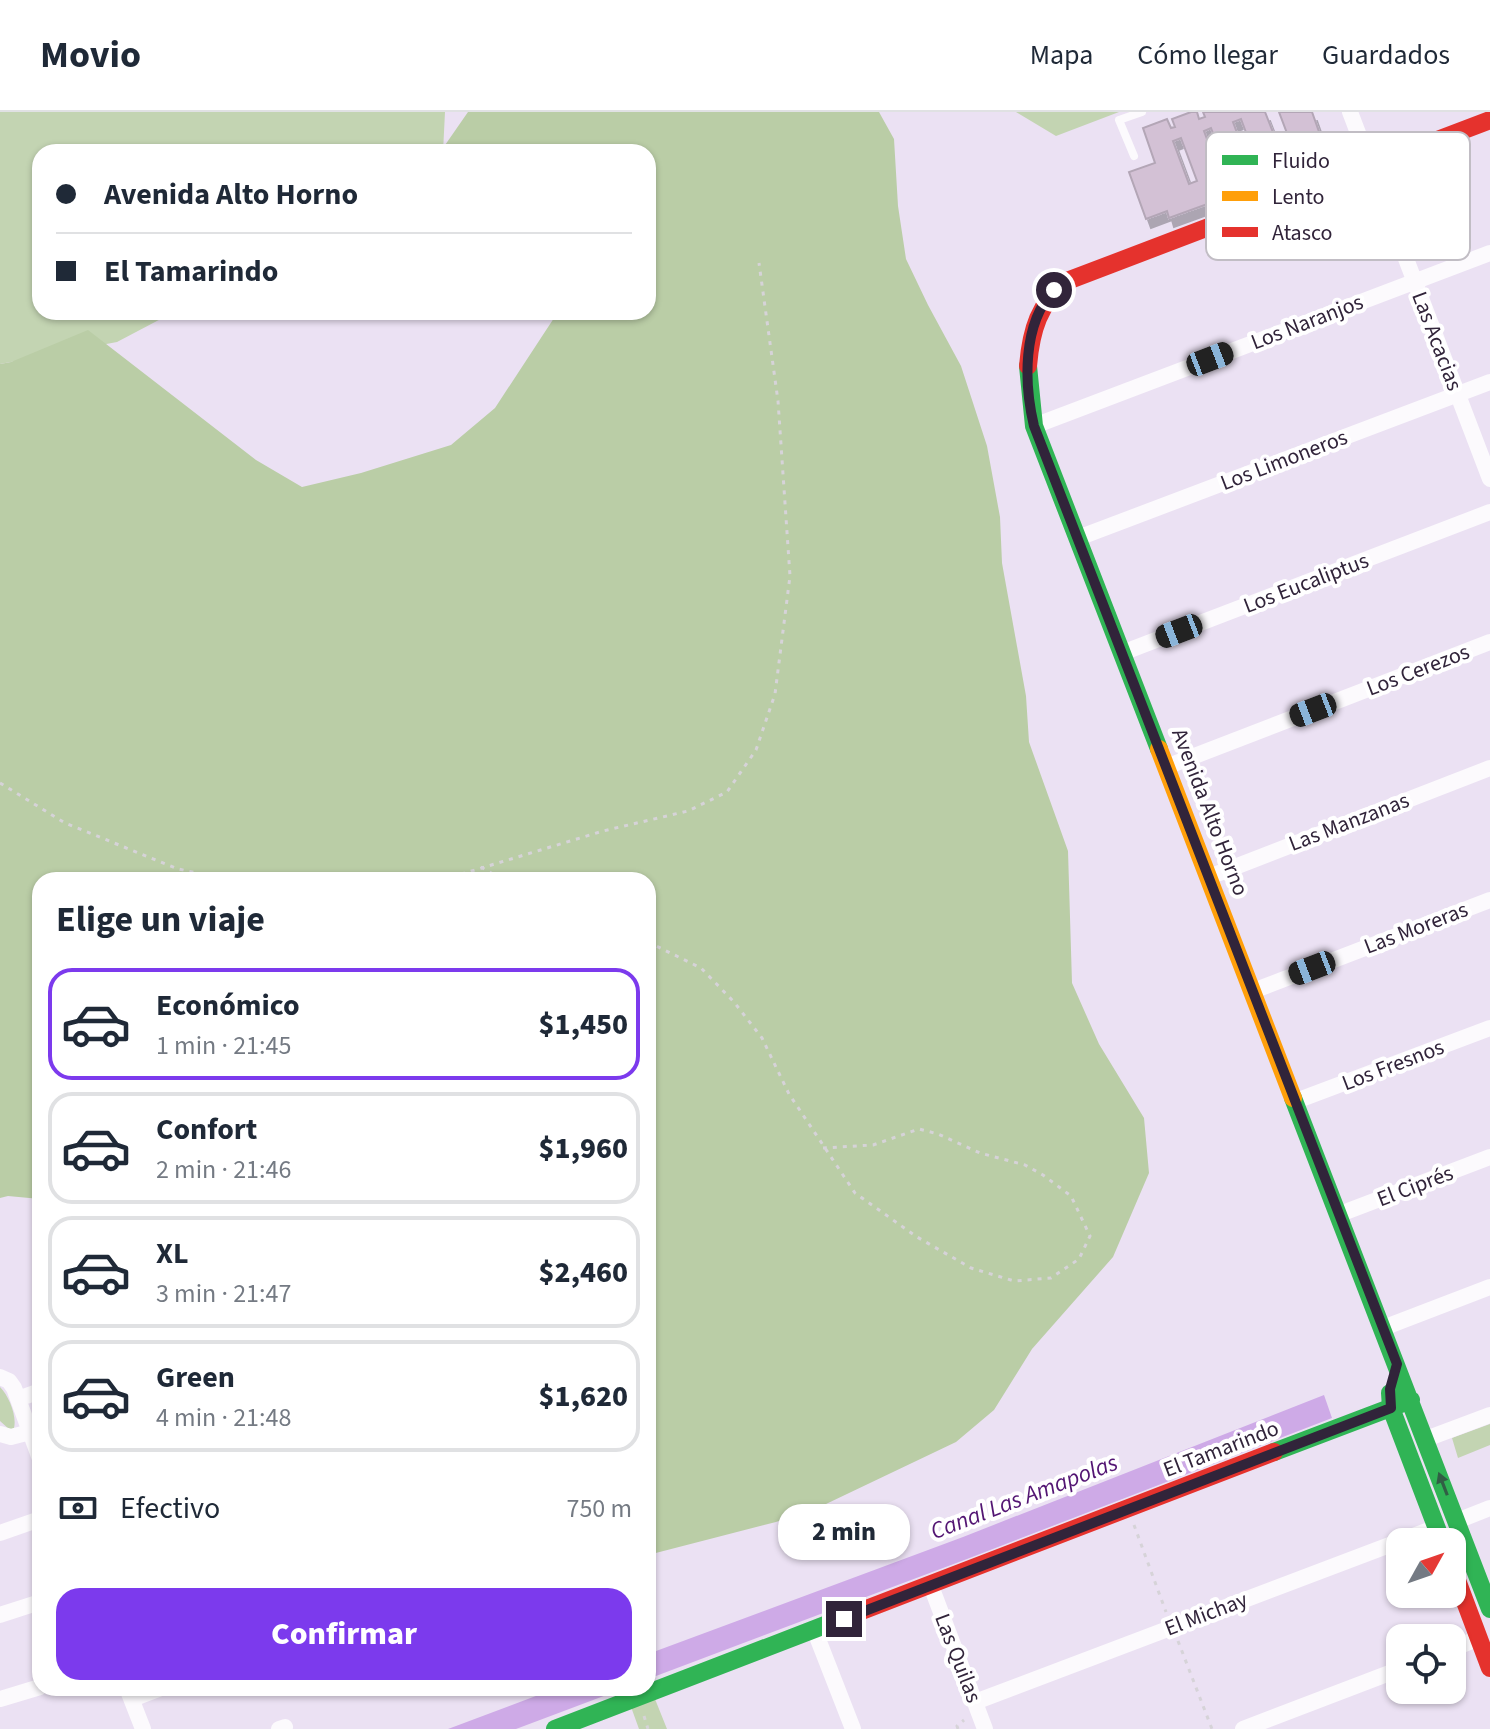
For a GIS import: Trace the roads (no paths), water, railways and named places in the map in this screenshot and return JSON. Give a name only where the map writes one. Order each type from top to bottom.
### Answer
[{"type":"street","name":"Las Acacias","points":[[1350,112],[1358,132]]},
{"type":"street","points":[[1458,132],[1490,120]]},
{"type":"street","name":"Avenida Alto Horno","points":[[1206,228],[1067,281],[1054,290],[1045,301],[1032,338],[1027,374],[1034,426],[1490,1609]]},
{"type":"street","name":"Los Naranjos","points":[[1034,426],[1490,253]]},
{"type":"street","name":"Las Acacias","points":[[1407,260],[1490,479]]},
{"type":"street","name":"Los Limoneros","points":[[1078,538],[1490,382]]},
{"type":"street","name":"Los Eucaliptus","points":[[1122,653],[1490,512]]},
{"type":"street","name":"Los Cerezos","points":[[1166,767],[1490,642]]},
{"type":"street","name":"Las Manzanas","points":[[1209,877],[1490,768]]},
{"type":"street","name":"Las Moreras","points":[[1253,991],[1490,900]]},
{"type":"street","name":"Los Fresnos","points":[[1296,1101],[1490,1028]]},
{"type":"street","name":"El Ciprés","points":[[1340,1214],[1490,1157]]},
{"type":"street","points":[[1383,1328],[1490,1287]]},
{"type":"street","points":[[1397,1364],[1390,1389],[1391,1408],[1438,1528]]},
{"type":"street","points":[[0,1377],[12,1384],[32,1437]]},
{"type":"street","points":[[18,1399],[32,1394]]},
{"type":"street","name":"El Tamarindo","points":[[656,1690],[1411,1400]]},
{"type":"street","points":[[1426,1439],[1490,1415]]},
{"type":"street","points":[[2,1438],[30,1432]]},
{"type":"street","points":[[1457,1521],[1490,1508]]},
{"type":"street","points":[[0,1533],[32,1522]]},
{"type":"street","name":"El Michay","points":[[975,1702],[1386,1554]]},
{"type":"street","name":"Las Quilas","points":[[931,1586],[985,1729]]},
{"type":"street","points":[[1466,1604],[1490,1668]]},
{"type":"street","points":[[0,1615],[32,1605]]},
{"type":"street","points":[[814,1629],[853,1729]]},
{"type":"street","points":[[1466,1643],[1479,1638]]},
{"type":"street","points":[[1243,1729],[1386,1674]]},
{"type":"street","points":[[0,1699],[32,1689]]},
{"type":"street","points":[[131,1696],[143,1729]]},
{"type":"street","name":"El Tamarindo","points":[[555,1729],[640,1696]]},
{"type":"lane","points":[[1134,156],[1119,120],[1142,112]]},
{"type":"water label","name":"Canal Las Amapolas","points":[[1024,1497]]}]
